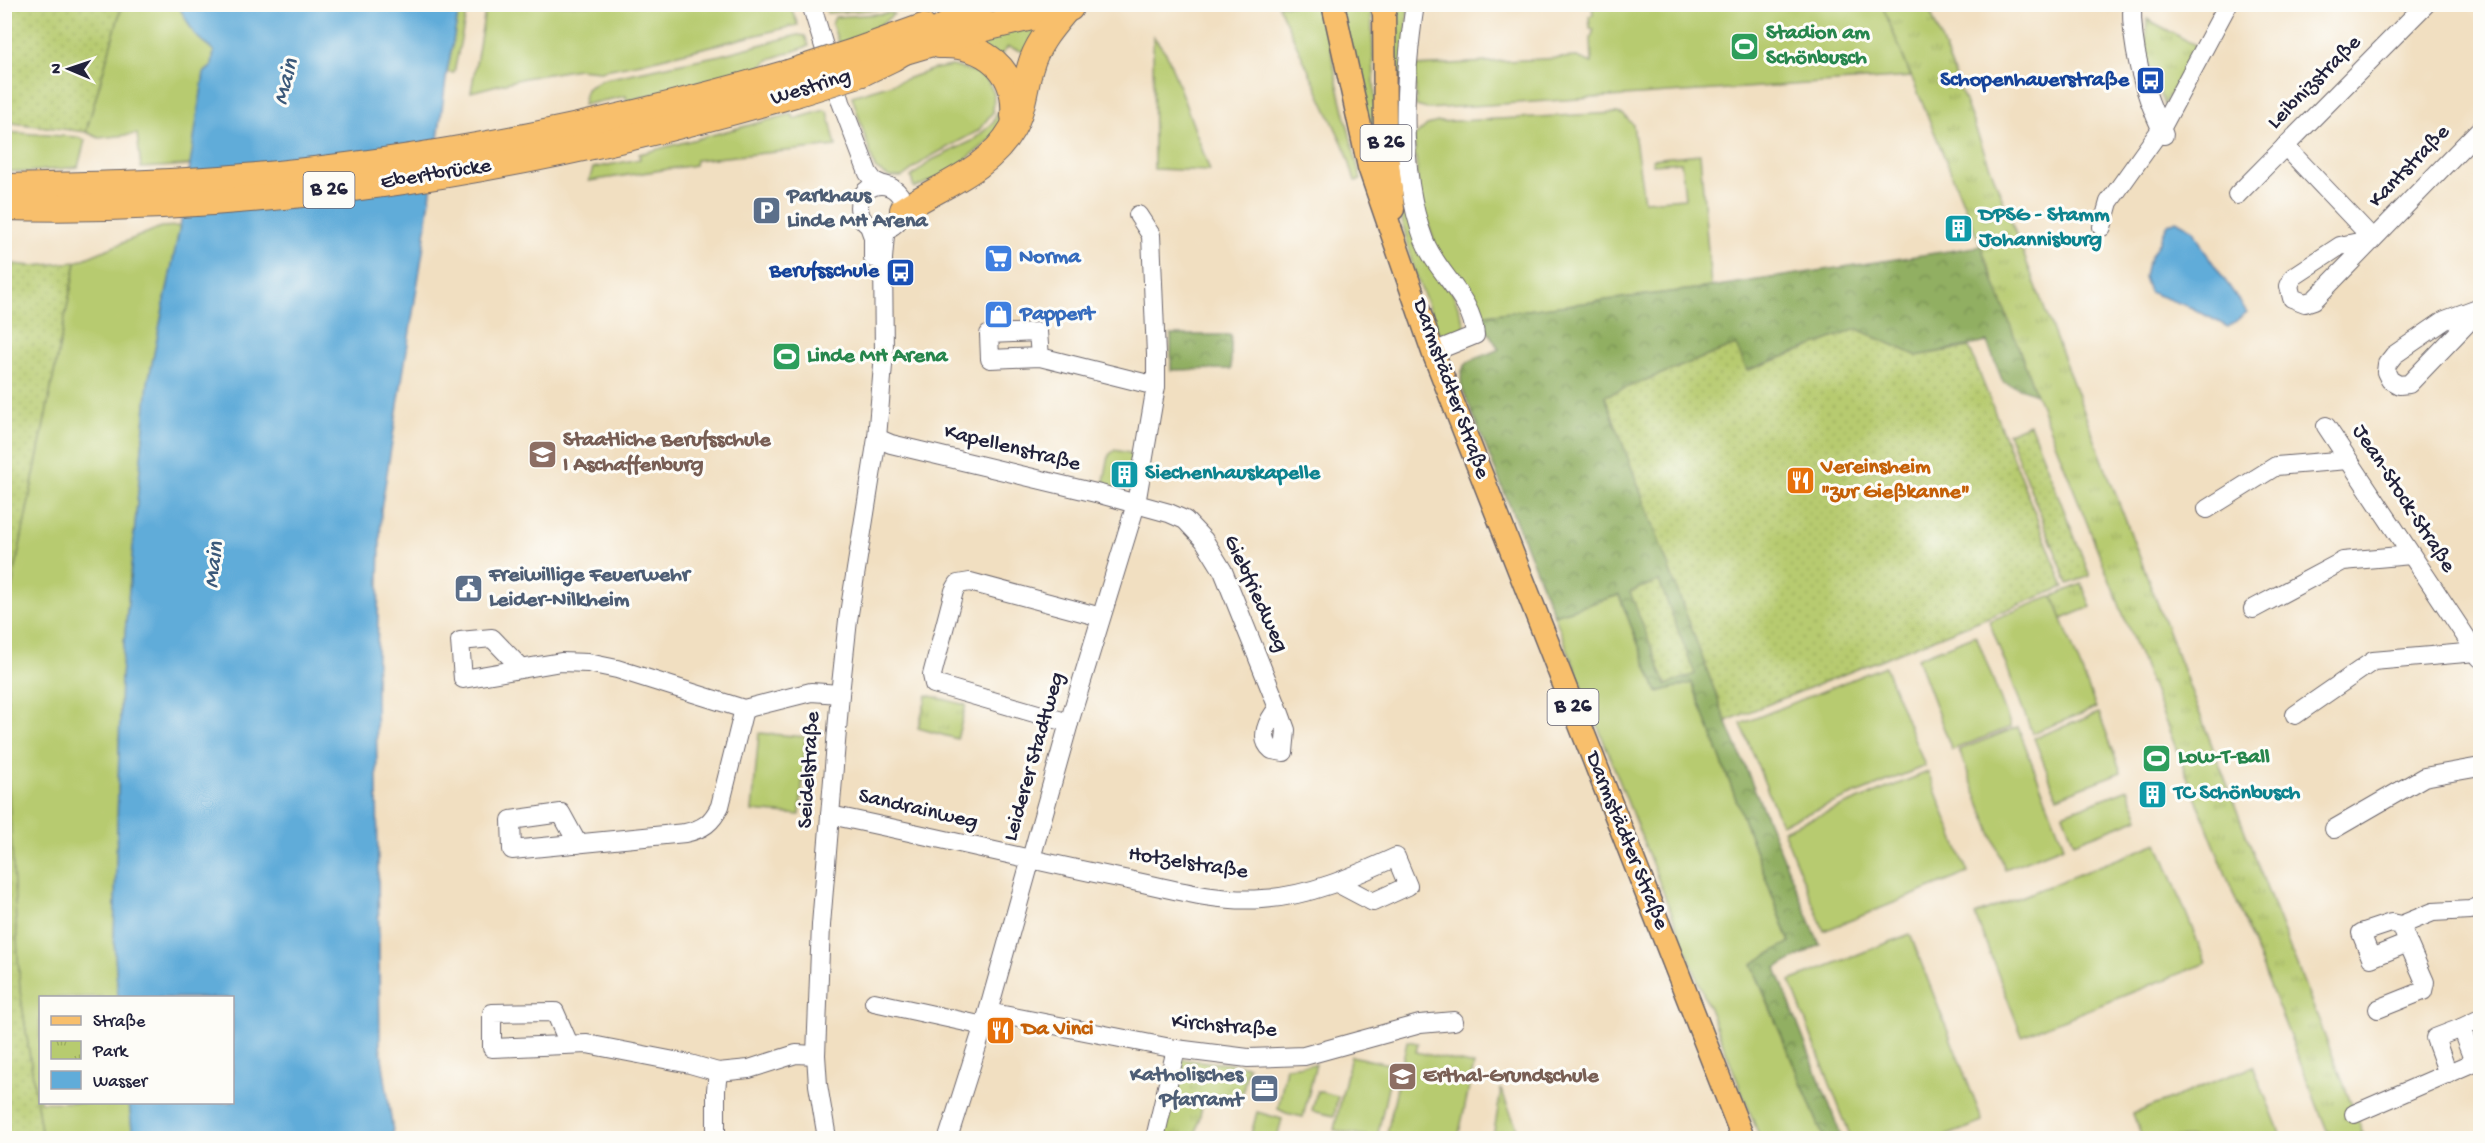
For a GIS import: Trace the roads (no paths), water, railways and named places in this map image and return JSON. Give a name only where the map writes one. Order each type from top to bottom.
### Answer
[{"type":"highway","points":[[938,22],[956,4]]},
{"type":"highway","name":"Westring","points":[[859,62],[938,22],[982,4]]},
{"type":"highway","name":"Westring","points":[[624,128],[916,48],[982,4]]},
{"type":"highway","points":[[916,48],[976,30],[1072,7]]},
{"type":"highway","points":[[893,204],[913,191],[958,178],[993,153],[1011,130],[1024,97],[1033,59],[1042,41],[1072,7]]},
{"type":"highway","points":[[916,48],[965,46],[977,50],[997,64],[1013,96],[1014,113],[1011,130]]},
{"type":"highway","name":"Ebertbrücke","points":[[16,197],[354,165],[504,142],[624,128]]},
{"type":"main road","name":"Darmstädter Straße","points":[[1333,4],[1369,167],[1433,352],[1743,1138]]},
{"type":"main road","name":"Darmstädter Straße","points":[[1384,6],[1385,137],[1395,219],[1408,275]]},
{"type":"street","points":[[811,4],[868,173],[893,204]]},
{"type":"street","points":[[1415,4],[1406,116],[1410,180],[1424,240],[1439,267],[1467,306],[1474,321],[1475,335],[1433,352]]},
{"type":"street","points":[[2132,4],[2132,35],[2136,60],[2163,134]]},
{"type":"street","points":[[2102,227],[2109,202],[2163,134],[2228,4]]},
{"type":"street","name":"Leibnizstraße","points":[[2237,195],[2426,4]]},
{"type":"street","name":"Kantstraße","points":[[2285,146],[2373,239],[2481,129]]},
{"type":"street","name":"Seidelstraße","points":[[855,140],[854,158],[862,195],[859,210],[873,237],[874,353],[879,407]]},
{"type":"street","points":[[862,195],[869,188],[893,204]]},
{"type":"street","points":[[868,226],[880,230],[893,204]]},
{"type":"street","name":"Seidelstraße","points":[[827,1138],[818,1085],[816,1055],[820,925],[848,620],[877,438],[884,353],[883,259],[885,236],[893,204]]},
{"type":"street","name":"Leiderer Stadtweg","points":[[948,1138],[986,1019],[1069,723],[1136,504],[1156,386],[1151,235],[1138,215]]},
{"type":"street","points":[[2481,308],[2409,384],[2399,385],[2390,380],[2386,372],[2386,364],[2394,356],[2445,320],[2481,308]]},
{"type":"street","points":[[1040,357],[1156,386]]},
{"type":"street","name":"Jean-Stock-Straße","points":[[2326,426],[2479,655]]},
{"type":"street","name":"Kapellenstraße","points":[[877,438],[891,444],[1136,504]]},
{"type":"street","points":[[2207,509],[2276,466],[2348,460]]},
{"type":"street","name":"Giebfriedweg","points":[[1136,504],[1185,520],[1204,540],[1223,571],[1278,708]]},
{"type":"street","points":[[2253,609],[2343,561],[2411,555]]},
{"type":"street","points":[[1069,723],[934,684],[932,675],[954,591],[964,581],[970,582],[1101,617]]},
{"type":"street","points":[[2295,715],[2373,661],[2479,655]]},
{"type":"street","points":[[521,668],[561,662],[588,663],[616,669],[744,709],[811,692],[840,694]]},
{"type":"street","points":[[578,844],[685,833],[700,830],[708,825],[720,806],[744,709]]},
{"type":"street","points":[[2334,829],[2424,777],[2481,767]]},
{"type":"street","name":"Sandrainweg","points":[[830,815],[1030,860]]},
{"type":"street","name":"Hotzelstraße","points":[[1030,860],[1224,898],[1260,900],[1294,896],[1337,883]]},
{"type":"street","points":[[2408,943],[2371,958],[2361,933],[2391,923],[2401,925],[2433,912],[2470,910],[2481,906]]},
{"type":"street","points":[[2379,1008],[2423,991],[2425,982],[2401,925]]},
{"type":"street","name":"Kirchstraße","points":[[874,1002],[1248,1058],[1304,1056],[1420,1024],[1454,1022]]},
{"type":"street","points":[[2448,1074],[2435,1038],[2481,1019]]},
{"type":"street","points":[[2354,1114],[2474,1062],[2461,1028]]},
{"type":"street","points":[[569,1044],[587,1044],[690,1064],[718,1072],[749,1069],[796,1054],[816,1055]]},
{"type":"street","points":[[1155,1138],[1176,1049]]},
{"type":"street","points":[[716,1138],[718,1072]]},
{"type":"water","name":"Main","points":[[178,5],[460,5],[447,72],[423,251],[381,510],[376,690],[380,1044],[394,1138],[133,1138],[129,1104],[234,1104],[234,996],[118,996],[114,940],[121,677],[148,383],[183,211],[204,73],[212,66],[214,51],[195,35]]},
{"type":"water","points":[[2176,220],[2194,230],[2204,250],[2247,312],[2228,327],[2192,308],[2149,292],[2144,277],[2146,266],[2168,224]]},
{"type":"place","name":"Stadion am Schönbusch","points":[[1745,47]]},
{"type":"place","name":"Schopenhauerstraße","points":[[2150,81]]},
{"type":"place","name":"Parkhaus Linde MH Arena","points":[[766,210]]},
{"type":"place","name":"DPSG - Stamm Johannisburg","points":[[1958,229]]},
{"type":"place","name":"Norma","points":[[998,258]]},
{"type":"place","name":"Berufsschule","points":[[900,272]]},
{"type":"place","name":"Pappert","points":[[999,315]]},
{"type":"place","name":"Linde MH Arena","points":[[786,357]]},
{"type":"place","name":"Staatliche Berufsschule I Aschaffenburg","points":[[542,454]]},
{"type":"place","name":"Siechenhauskapelle","points":[[1124,474]]},
{"type":"place","name":"Vereinsheim \"zur Gießkanne\"","points":[[1800,481]]},
{"type":"place","name":"Freiwillige Feuerwehr Leider-Nilkheim","points":[[468,589]]},
{"type":"place","name":"Low-T-Ball","points":[[2157,758]]},
{"type":"place","name":"TC Schönbusch","points":[[2153,794]]},
{"type":"place","name":"Da Vinci","points":[[1001,1030]]},
{"type":"place","name":"Erthal-Grundschule","points":[[1402,1077]]},
{"type":"place","name":"Katholisches Pfarramt","points":[[1264,1089]]}]
